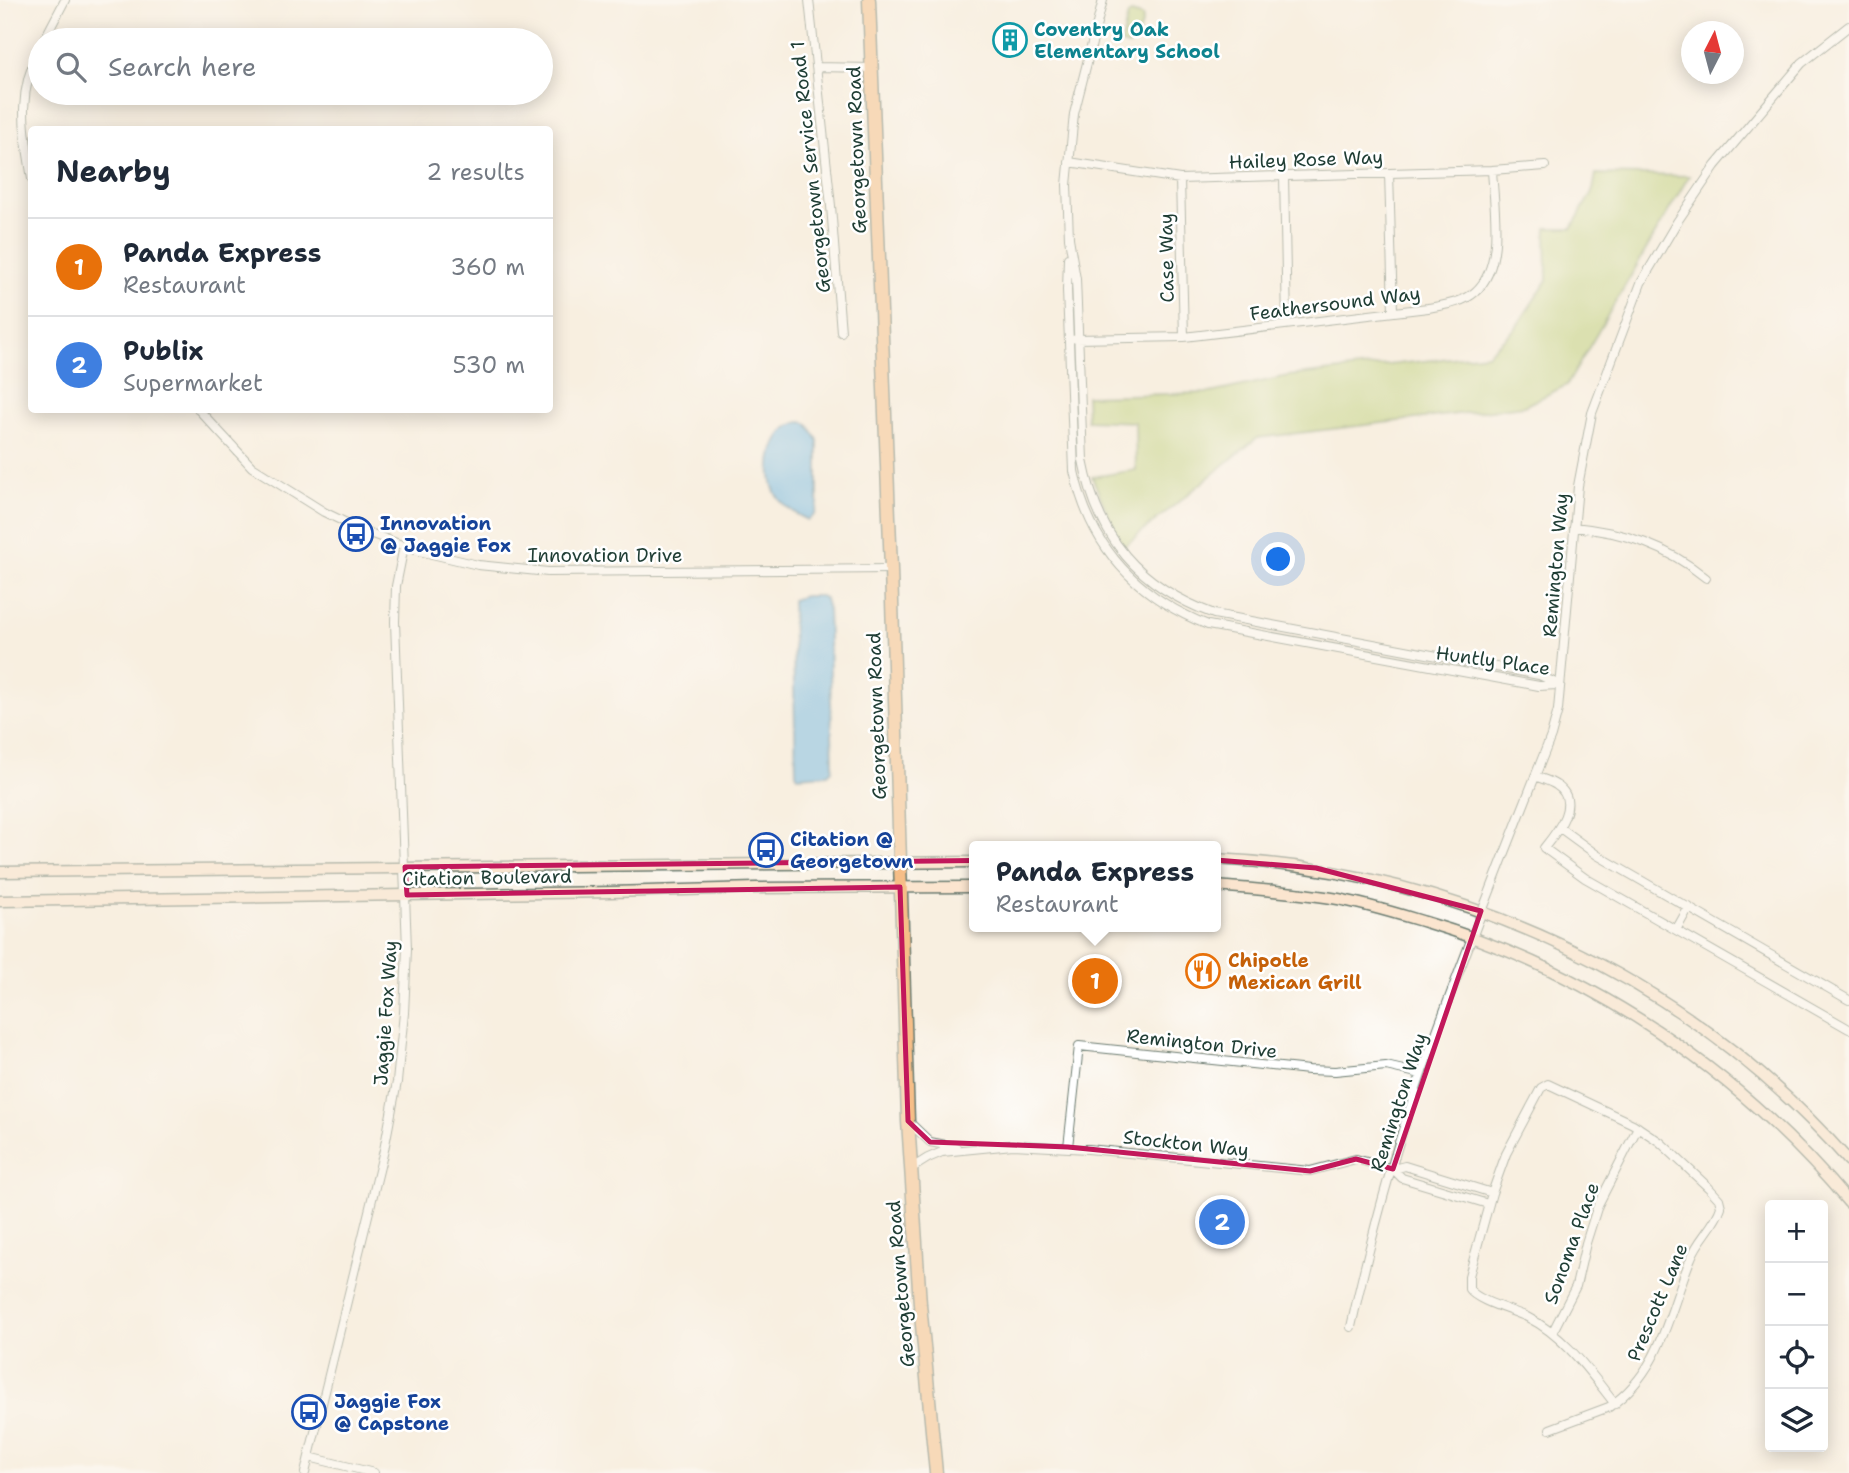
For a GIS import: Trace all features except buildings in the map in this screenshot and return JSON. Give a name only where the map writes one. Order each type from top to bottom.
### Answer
[{"type":"main road","name":"Georgetown Road","points":[[869,0],[891,569],[908,1121],[920,1304],[936,1473]]},
{"type":"main road","points":[[1221,859],[1316,868],[1415,889],[1481,911],[1582,955],[1629,980],[1691,1019],[1745,1058],[1786,1094],[1849,1161]]},
{"type":"main road","name":"Citation Boulevard","points":[[0,872],[969,862]]},
{"type":"main road","name":"Citation Boulevard","points":[[0,901],[969,887]]},
{"type":"main road","points":[[1221,887],[1334,898],[1473,936],[1583,986],[1689,1052],[1771,1119],[1849,1203]]},
{"type":"street","points":[[50,28],[65,0]]},
{"type":"street","name":"Georgetown Service Road 1","points":[[809,0],[841,332]]},
{"type":"street","name":"Huntly Place","points":[[1103,0],[1074,114],[1067,207],[1067,290],[1073,339],[1072,448],[1078,490],[1090,520],[1116,562],[1154,598],[1178,613],[1208,625],[1539,686],[1560,685]]},
{"type":"street","name":"Remington Way","points":[[1351,1327],[1366,1263],[1422,1074],[1481,911],[1551,736],[1558,710],[1578,486],[1592,413],[1641,283],[1677,222],[1720,161],[1802,63],[1849,26]]},
{"type":"street","points":[[816,68],[872,68]]},
{"type":"street","points":[[28,84],[24,96],[23,123],[28,154]]},
{"type":"street","name":"Hailey Rose Way","points":[[1069,162],[1180,178],[1492,170],[1545,166]]},
{"type":"street","name":"Feathersound Way","points":[[1073,339],[1184,337],[1429,308],[1457,302],[1474,293],[1489,277],[1495,257],[1492,170]]},
{"type":"street","points":[[1389,173],[1393,312]]},
{"type":"street","points":[[1284,176],[1287,324]]},
{"type":"street","name":"Case Way","points":[[1180,178],[1184,337]]},
{"type":"street","name":"Innovation Drive","points":[[202,413],[252,467],[324,512],[404,546],[478,565],[548,572],[891,569]]},
{"type":"street","points":[[1574,527],[1606,530],[1636,538],[1663,549],[1706,578]]},
{"type":"street","name":"Jaggie Fox Way","points":[[305,1473],[391,1118],[404,1013],[407,895],[395,622],[396,586],[404,546]]},
{"type":"street","points":[[1535,776],[1558,785],[1566,796],[1567,808],[1560,828],[1544,848],[1586,878],[1849,1028]]},
{"type":"street","points":[[1560,828],[1597,855],[1849,1000]]},
{"type":"street","points":[[1676,930],[1689,906]]},
{"type":"street","name":"Remington Drive","points":[[1068,1147],[1079,1046],[1309,1070],[1335,1071],[1386,1066],[1422,1074]]},
{"type":"street","name":"Prescott Lane","points":[[1550,1429],[1595,1414],[1615,1404],[1629,1392],[1650,1365],[1664,1337],[1691,1257],[1721,1207],[1719,1199],[1685,1165],[1639,1127],[1551,1084],[1545,1085],[1506,1154],[1488,1204],[1469,1276],[1469,1289],[1477,1297],[1529,1318],[1552,1333],[1576,1354],[1615,1404]]},
{"type":"street","name":"Stockton Way","points":[[908,1121],[930,1142],[942,1146],[973,1148]]},
{"type":"street","name":"Sonoma Place","points":[[1552,1333],[1576,1286],[1598,1205],[1639,1127]]},
{"type":"street","name":"Stockton Way","points":[[912,1168],[942,1152],[1013,1145],[1068,1147],[1310,1171],[1356,1160],[1393,1169],[1405,1166],[1492,1193]]},
{"type":"street","name":"Stockton Way","points":[[1393,1169],[1402,1178],[1488,1204]]},
{"type":"street","points":[[309,1457],[374,1473]]},
{"type":"highlighted area","points":[[1191,858],[1316,868],[1481,911],[1393,1169],[1356,1159],[1310,1171],[1068,1147],[930,1142],[908,1121],[900,887],[407,895],[405,867]]},
{"type":"green space","points":[[1131,13],[1142,16],[1143,19],[1138,39],[1132,40],[1129,46],[1121,44],[1128,15]]},
{"type":"green space","points":[[1596,174],[1689,176],[1567,385],[1524,406],[1257,438],[1122,548],[1092,477],[1136,470],[1135,422],[1087,420],[1086,396],[1210,393],[1288,376],[1487,354],[1515,329],[1547,280],[1546,228],[1572,228],[1593,190]]},
{"type":"water","points":[[800,422],[807,423],[818,440],[818,504],[815,514],[808,520],[781,501],[775,492],[771,473],[777,441],[790,426]]},
{"type":"water","points":[[804,596],[821,596],[825,599],[828,610],[833,763],[828,774],[798,776],[792,600]]},
{"type":"place","name":"Coventry Oak Elementary School","points":[[1010,40]]},
{"type":"place","name":"Innovation @ Jaggie Fox","points":[[356,534]]},
{"type":"place","name":"Citation @ Georgetown","points":[[766,850]]},
{"type":"place","name":"Chipotle Mexican Grill","points":[[1203,971]]},
{"type":"place","name":"Panda Express","points":[[1095,981]]},
{"type":"place","name":"Publix","points":[[1222,1222]]},
{"type":"place","name":"Jaggie Fox @ Capstone","points":[[309,1412]]}]
